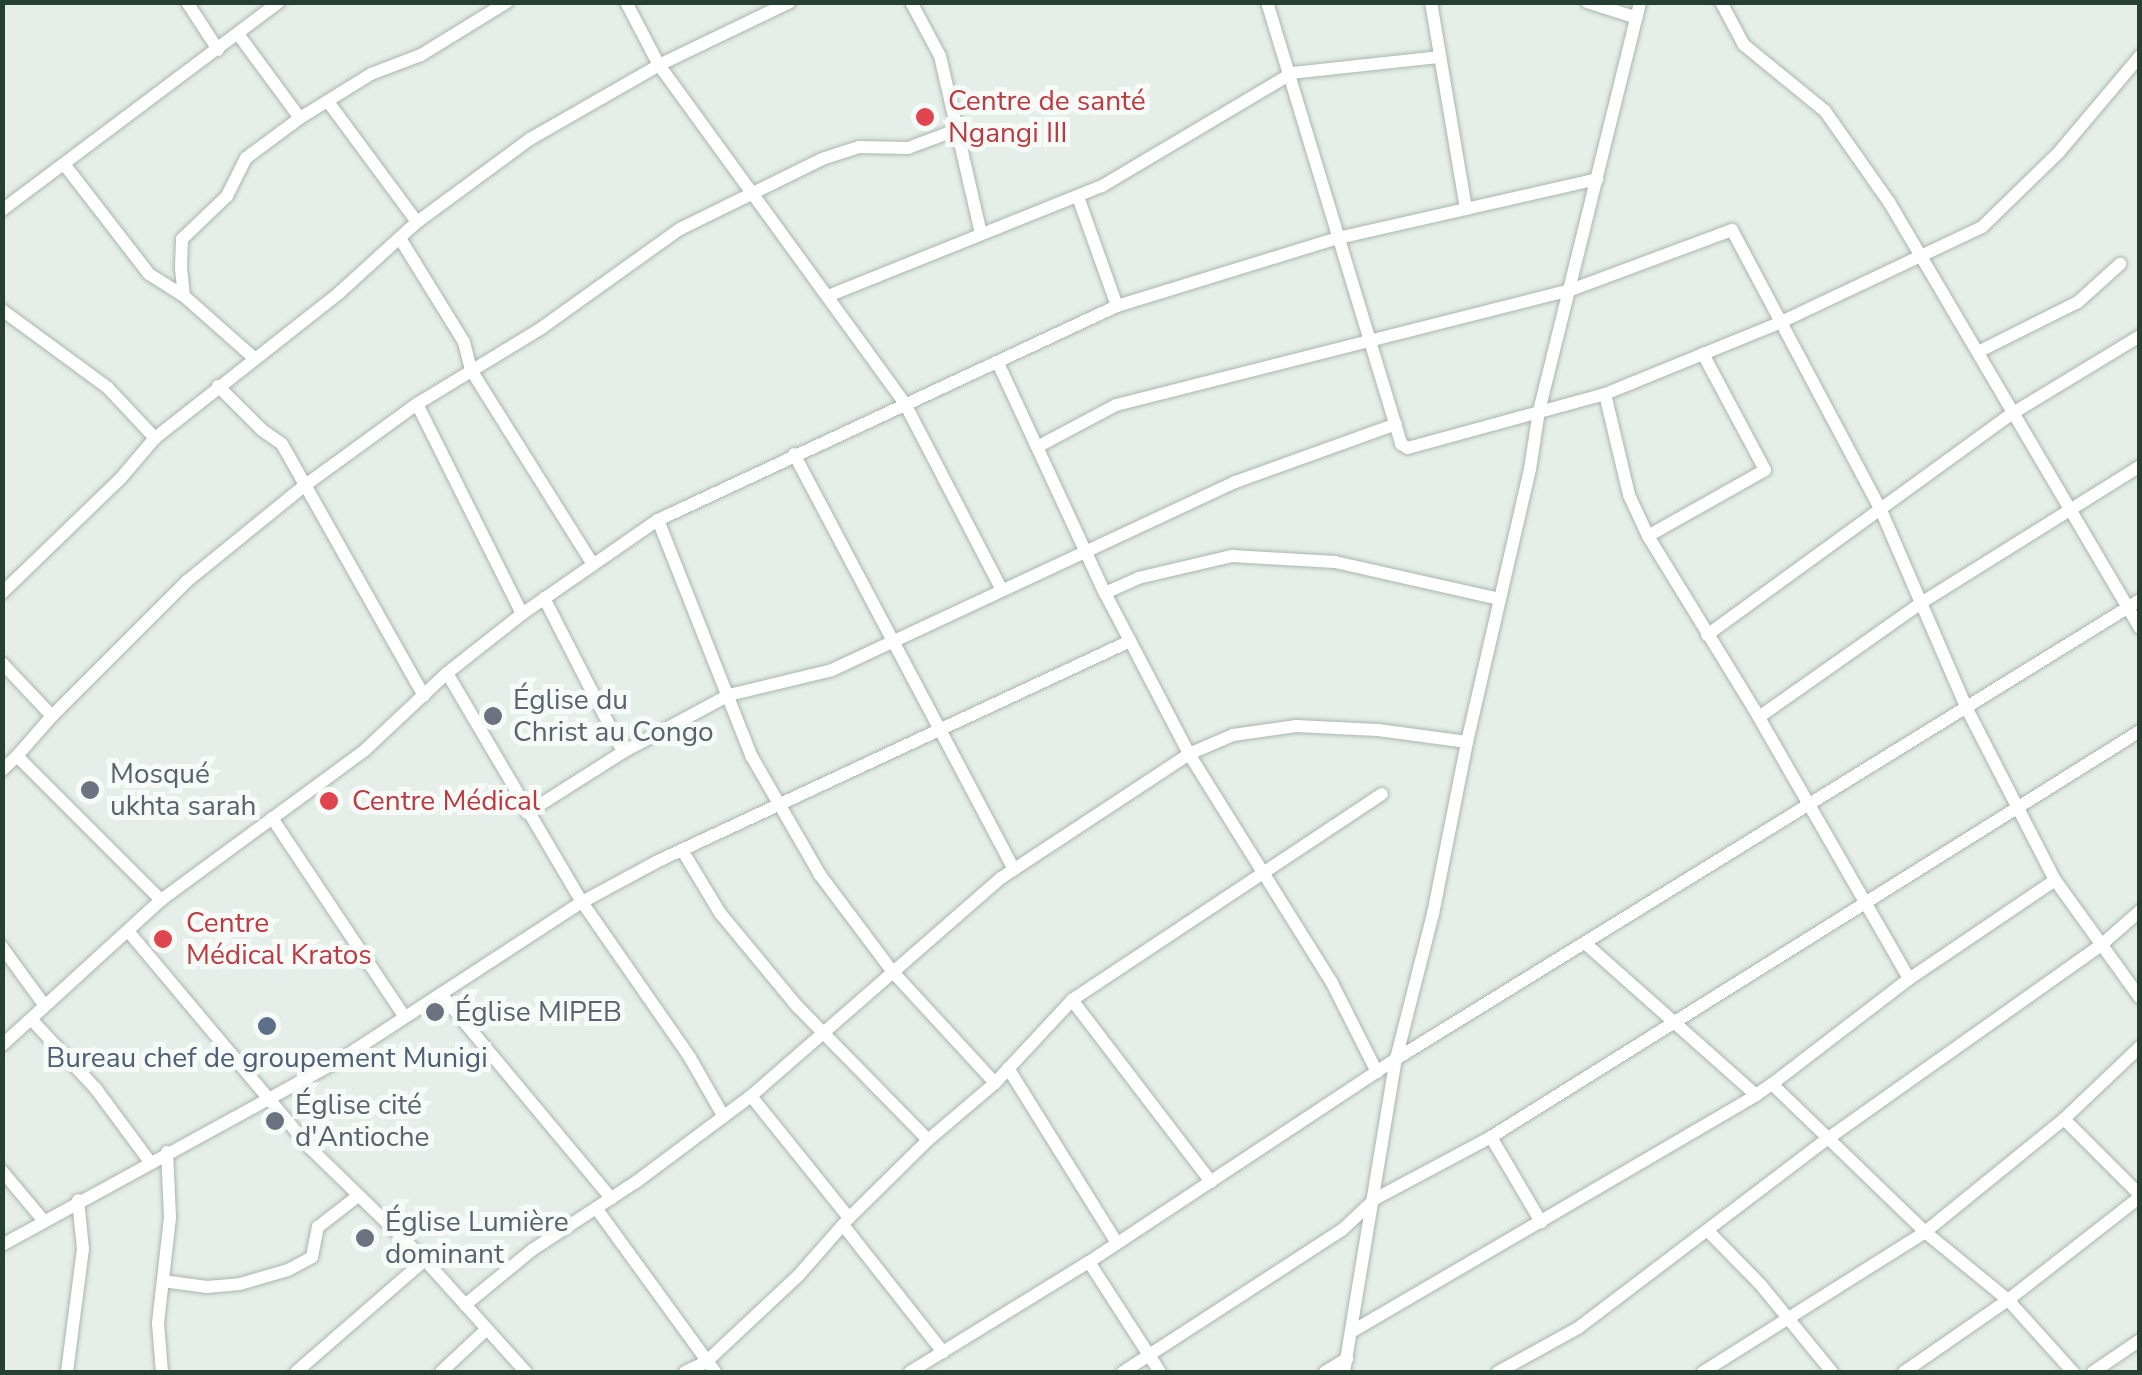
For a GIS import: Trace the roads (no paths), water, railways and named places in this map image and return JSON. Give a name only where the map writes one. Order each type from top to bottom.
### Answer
[{"type":"street","points":[[187,2],[218,50]]},
{"type":"street","points":[[2,210],[279,2]]},
{"type":"street","points":[[184,296],[182,239],[227,196],[246,158],[300,118],[371,74],[421,54],[507,2]]},
{"type":"street","points":[[626,2],[659,65],[904,402],[1001,588]]},
{"type":"street","points":[[2,594],[121,478],[155,438],[253,357],[339,294],[417,222],[530,139],[659,65],[772,6],[790,2]]},
{"type":"street","points":[[911,2],[940,56],[981,233]]},
{"type":"street","points":[[1267,2],[1292,73],[1401,444],[1408,448],[1605,394],[1781,322],[1982,227],[2003,211],[2140,56]]},
{"type":"street","points":[[1431,2],[1466,209]]},
{"type":"street","points":[[1587,2],[1637,18]]},
{"type":"street","points":[[1325,1372],[1346,1366],[1396,1059],[1433,914],[1467,742],[1530,470],[1539,411],[1640,2]]},
{"type":"street","points":[[1721,2],[1752,53],[1825,111],[1922,256],[2140,628]]},
{"type":"street","points":[[238,34],[300,118]]},
{"type":"street","points":[[828,296],[1110,182],[1242,99],[1292,73],[1440,57]]},
{"type":"street","points":[[329,103],[417,222]]},
{"type":"street","points":[[2,770],[187,582],[304,486],[417,404],[542,327],[680,229],[851,149],[908,148],[956,130]]},
{"type":"street","points":[[64,164],[149,274],[184,296],[253,357]]},
{"type":"street","points":[[2,1045],[161,900],[366,750],[448,673],[522,614],[658,520],[1117,306],[1338,238],[1596,179]]},
{"type":"street","points":[[1078,196],[1117,306]]},
{"type":"street","points":[[1038,448],[1116,405],[1568,291],[1732,230],[1880,508],[1966,707],[2055,880],[2140,998]]},
{"type":"street","points":[[401,240],[464,342],[471,370],[592,563]]},
{"type":"street","points":[[1978,352],[2078,302],[2120,264]]},
{"type":"street","points":[[2,310],[108,388],[155,438]]},
{"type":"street","points":[[1708,635],[2013,413],[2140,336]]},
{"type":"street","points":[[1648,536],[1764,470],[1702,354]]},
{"type":"street","points":[[998,363],[1105,593],[1189,754],[1332,983],[1376,1072]]},
{"type":"street","points":[[218,386],[262,430],[282,444],[424,696]]},
{"type":"street","points":[[1605,394],[1629,496],[1648,536],[1760,717],[1909,979]]},
{"type":"street","points":[[417,404],[522,614]]},
{"type":"street","points":[[527,813],[623,752],[729,696],[832,670],[1084,548],[1235,482],[1396,424]]},
{"type":"street","points":[[794,454],[1014,869]]},
{"type":"street","points":[[1760,717],[1921,603],[2140,466]]},
{"type":"street","points":[[658,520],[752,757],[820,876],[892,971],[995,1082]]},
{"type":"street","points":[[1105,593],[1138,578],[1232,556],[1335,562],[1499,599]]},
{"type":"street","points":[[544,598],[623,752]]},
{"type":"street","points":[[910,1372],[1117,1244],[1396,1059],[2140,600]]},
{"type":"street","points":[[2,1244],[338,1061],[582,902],[682,850],[1130,641]]},
{"type":"street","points":[[2,663],[52,716]]},
{"type":"street","points":[[448,673],[582,902],[690,1056],[724,1116]]},
{"type":"street","points":[[465,1304],[532,1250],[611,1198],[750,1096],[1014,869],[1189,754],[1233,736],[1296,726],[1378,730],[1467,742]]},
{"type":"street","points":[[1123,1372],[1342,1230],[1375,1198],[1491,1136],[2140,731]]},
{"type":"street","points":[[17,756],[161,900]]},
{"type":"street","points":[[684,1372],[711,1367],[846,1222],[928,1140],[995,1082],[1072,1000],[1264,874],[1337,820],[1382,794]]},
{"type":"street","points":[[272,818],[404,1016]]},
{"type":"street","points":[[682,850],[720,913],[821,1032],[928,1140]]},
{"type":"street","points":[[1352,1332],[1772,1084],[1909,979],[2055,880]]},
{"type":"street","points":[[1498,1372],[1578,1328],[1710,1232],[1830,1137],[2100,946],[2140,911]]},
{"type":"street","points":[[128,931],[268,1100],[425,1260],[526,1372]]},
{"type":"street","points":[[1586,944],[1756,1094]]},
{"type":"street","points":[[2,947],[45,1006]]},
{"type":"street","points":[[442,994],[611,1198]]},
{"type":"street","points":[[1072,1000],[1211,1182]]},
{"type":"street","points":[[31,1019],[96,1089],[150,1162]]},
{"type":"street","points":[[1702,1372],[1925,1232],[2064,1118],[2140,1047]]},
{"type":"street","points":[[1008,1068],[1117,1244]]},
{"type":"street","points":[[1772,1084],[1925,1232],[2008,1300],[2073,1372]]},
{"type":"street","points":[[750,1096],[943,1352]]},
{"type":"street","points":[[1904,1372],[2008,1300],[2140,1196],[2064,1118]]},
{"type":"street","points":[[1491,1136],[1540,1222]]},
{"type":"street","points":[[162,1372],[158,1323],[170,1217],[167,1152]]},
{"type":"street","points":[[2,1172],[44,1221]]},
{"type":"street","points":[[162,1282],[207,1287],[240,1284],[288,1270],[312,1257],[320,1224],[358,1196]]},
{"type":"street","points":[[67,1372],[82,1249],[78,1200]]},
{"type":"street","points":[[596,1208],[711,1367]]},
{"type":"street","points":[[1710,1232],[1757,1280],[1832,1372]]},
{"type":"street","points":[[297,1372],[425,1260]]},
{"type":"street","points":[[1089,1262],[1160,1372]]},
{"type":"street","points":[[441,1372],[488,1329]]},
{"type":"street","points":[[2093,1372],[2140,1340]]},
{"type":"place","name":"Centre de santé Ngangi III","points":[[925,117]]},
{"type":"place","name":"Église du Christ au Congo","points":[[493,716]]},
{"type":"place","name":"Mosqué ukhta sarah","points":[[90,790]]},
{"type":"place","name":"Centre Médical","points":[[329,801]]},
{"type":"place","name":"Centre Médical Kratos","points":[[163,939]]},
{"type":"place","name":"Église MIPEB","points":[[435,1012]]},
{"type":"place","name":"Bureau chef de groupement Munigi","points":[[267,1026]]},
{"type":"place","name":"Église cité d'Antioche","points":[[275,1121]]},
{"type":"place","name":"Église Lumière dominant","points":[[365,1238]]}]
